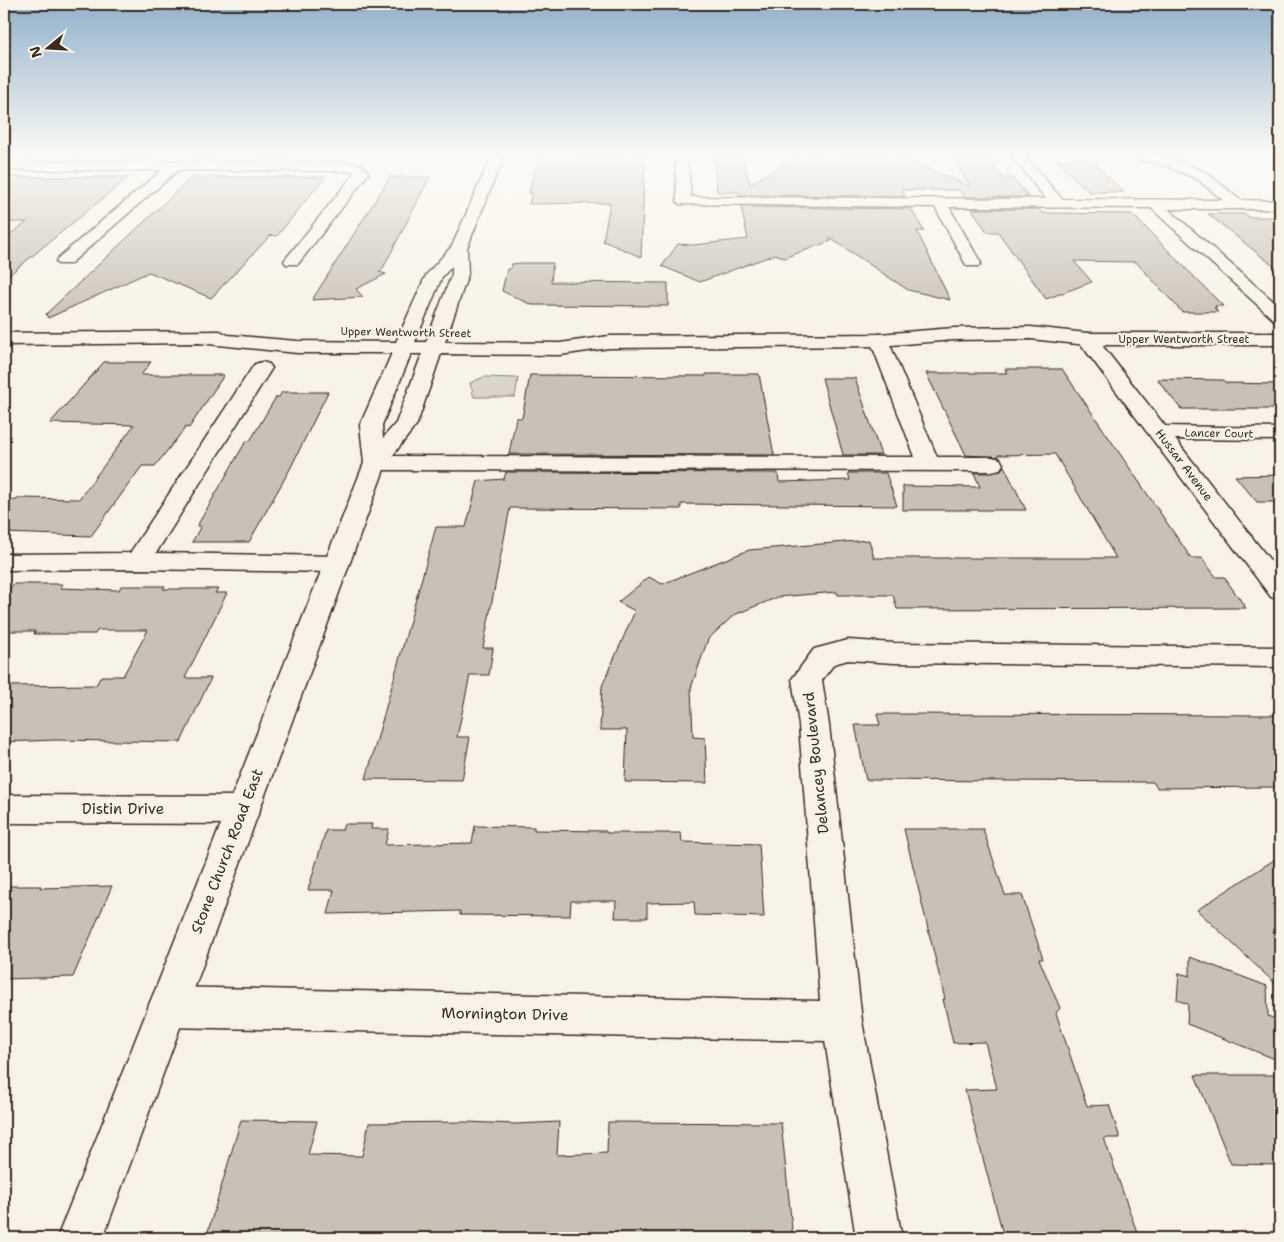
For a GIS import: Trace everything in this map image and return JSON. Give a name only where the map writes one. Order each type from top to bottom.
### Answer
[{"type":"street","points":[[64,261],[120,213]]},
{"type":"street","points":[[292,261],[330,213]]},
{"type":"street","name":"Stone Church Road East","points":[[375,463],[372,425],[434,275],[459,248],[474,213]]},
{"type":"street","points":[[946,213],[973,262]]},
{"type":"street","points":[[1165,213],[1280,316]]},
{"type":"street","name":"Stone Church Road East","points":[[80,1238],[375,463],[406,424],[460,274],[459,248]]},
{"type":"street","name":"Upper Wentworth Street","points":[[4,339],[202,338],[297,347],[436,340],[560,349],[609,342],[879,340],[956,346],[1020,346],[1087,339],[1280,339]]},
{"type":"street","name":"Hussar Avenue","points":[[1087,339],[1280,591]]},
{"type":"street","points":[[879,340],[929,464]]},
{"type":"street","points":[[138,561],[262,368]]},
{"type":"street","name":"Lancer Court","points":[[1158,432],[1280,434]]},
{"type":"street","points":[[375,463],[992,464]]},
{"type":"street","points":[[4,562],[138,561],[336,564]]},
{"type":"street","name":"Delancey Boulevard","points":[[879,1238],[842,1021],[814,725],[807,679],[824,656],[848,650],[894,653],[1280,657]]},
{"type":"street","name":"Distin Drive","points":[[4,809],[243,810]]},
{"type":"street","name":"Mornington Drive","points":[[168,1007],[842,1021]]},
{"type":"shaded area","points":[[484,377],[518,378],[515,397],[474,397],[470,383]]},
{"type":"building","points":[[4,213],[85,213],[4,279],[4,239],[27,222],[4,222]]},
{"type":"building","points":[[154,213],[296,213],[277,236],[271,235],[211,298],[149,272],[48,318],[46,314]]},
{"type":"building","points":[[367,213],[411,213],[382,270],[379,272],[386,274],[356,289],[363,297],[312,300]]},
{"type":"building","points":[[608,213],[643,213],[641,257],[603,241]]},
{"type":"building","points":[[742,213],[913,213],[924,231],[917,231],[950,300],[908,290],[830,238],[831,241],[784,258],[776,254],[700,282],[662,266],[678,244],[693,245],[748,239]]},
{"type":"building","points":[[975,213],[1132,214],[1223,306],[1215,306],[1217,308],[1214,308],[1218,312],[1182,312],[1136,262],[1074,261],[1092,282],[1046,299],[998,232],[987,232]]},
{"type":"building","points":[[1208,214],[1245,214],[1249,217],[1280,217],[1280,271]]},
{"type":"building","points":[[553,263],[551,282],[668,283],[668,306],[532,305],[502,291],[507,269],[510,269],[512,264]]},
{"type":"building","points":[[104,362],[151,362],[141,375],[224,375],[189,428],[186,427],[155,466],[142,466],[91,536],[4,533],[4,500],[17,500],[19,498],[79,499],[134,425],[50,423]]},
{"type":"building","points":[[1005,369],[1062,369],[1191,558],[1202,558],[1216,577],[1224,577],[1246,608],[897,609],[893,595],[838,595],[837,592],[778,597],[734,615],[708,639],[691,688],[693,737],[705,738],[707,783],[625,782],[627,730],[600,730],[602,686],[635,611],[618,602],[649,577],[662,584],[749,550],[869,540],[874,558],[1116,558],[1055,454],[998,455],[999,457],[966,455],[926,373],[1007,373]]},
{"type":"building","points":[[706,374],[759,374],[774,455],[509,454],[516,418],[522,418],[530,375],[706,376]]},
{"type":"building","points":[[822,378],[855,378],[881,455],[843,455]]},
{"type":"building","points":[[1157,379],[1223,380],[1226,383],[1280,384],[1280,409],[1181,409]]},
{"type":"building","points":[[282,392],[328,392],[290,469],[249,542],[192,542],[201,526],[197,526],[246,441],[250,441],[276,397],[279,397]]},
{"type":"building","points":[[1004,466],[1026,510],[903,510],[903,486],[980,487],[974,473],[992,473],[1000,471]]},
{"type":"building","points":[[506,472],[778,473],[779,482],[850,480],[848,473],[886,473],[897,506],[681,504],[681,509],[510,508],[483,648],[493,648],[489,675],[470,675],[457,737],[470,737],[462,780],[366,779],[436,527],[466,527],[478,481],[504,479]]},
{"type":"building","points":[[1280,475],[1280,502],[1257,502],[1235,476]]},
{"type":"building","points":[[13,584],[63,584],[60,588],[119,590],[121,586],[165,586],[163,589],[218,589],[215,593],[227,593],[185,678],[211,678],[181,742],[55,740],[4,742],[4,686],[96,685],[101,676],[123,676],[148,630],[98,630],[95,634],[34,634],[35,631],[4,631],[4,597]]},
{"type":"building","points":[[877,714],[1280,715],[1280,787],[1157,788],[1153,782],[866,780],[855,725],[880,725]]},
{"type":"building","points":[[344,824],[372,824],[371,829],[389,829],[385,845],[472,843],[475,826],[534,827],[534,830],[606,831],[606,833],[681,833],[682,842],[759,844],[764,917],[695,915],[694,902],[647,903],[647,918],[615,918],[616,901],[571,901],[570,916],[460,915],[460,911],[328,914],[334,890],[308,890],[326,830],[342,830]]},
{"type":"building","points":[[904,829],[983,829],[1005,895],[1022,895],[1043,959],[1039,959],[1060,1008],[1056,1013],[1087,1106],[1109,1105],[1120,1138],[1104,1138],[1139,1238],[1004,1238],[965,1090],[997,1089],[985,1042],[953,1043],[943,999],[945,999]]},
{"type":"building","points":[[1280,856],[1280,988],[1197,910]]},
{"type":"building","points":[[4,886],[41,886],[40,888],[112,886],[73,977],[4,979]]},
{"type":"building","points":[[1190,957],[1267,986],[1268,1016],[1280,1021],[1280,1061],[1187,1024],[1188,1004],[1177,1000],[1179,973],[1190,976]]},
{"type":"building","points":[[1195,1075],[1280,1075],[1280,1165],[1231,1164]]},
{"type":"building","points":[[241,1120],[317,1121],[308,1155],[362,1156],[369,1123],[466,1122],[515,1124],[559,1122],[557,1155],[607,1153],[608,1122],[781,1123],[793,1238],[206,1238]]}]
